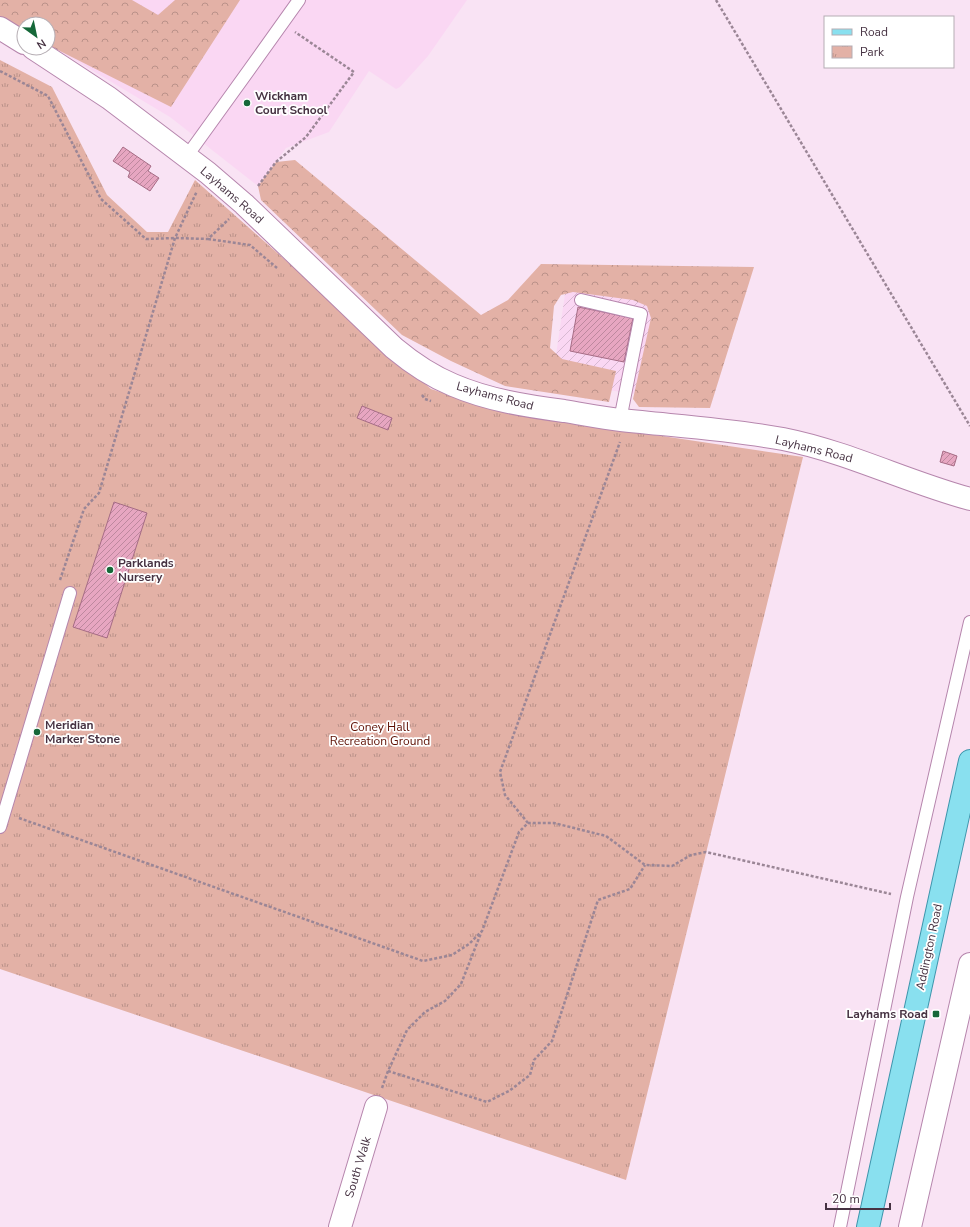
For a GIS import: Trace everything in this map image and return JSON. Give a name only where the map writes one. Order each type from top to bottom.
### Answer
[{"type":"main road","name":"Addington Road","points":[[868,1227],[970,761]]},
{"type":"street","points":[[0,28],[16,38]]},
{"type":"street","name":"Layhams Road","points":[[45,56],[109,98],[187,156],[244,204],[381,337],[421,369],[453,385],[503,401],[536,407],[620,420],[690,426],[784,440],[851,457],[938,489],[970,499]]},
{"type":"street","points":[[910,1227],[970,964]]},
{"type":"street","name":"South Walk","points":[[340,1227],[376,1107]]},
{"type":"lane","points":[[187,156],[299,0]]},
{"type":"lane","points":[[581,300],[641,314],[620,420]]},
{"type":"lane","points":[[0,827],[70,593]]},
{"type":"lane","points":[[840,1227],[908,897],[970,622]]},
{"type":"path","points":[[716,0],[970,426]]},
{"type":"path","points":[[0,71],[48,96],[101,199],[146,239],[208,239],[244,204],[276,162],[306,137],[354,72],[283,23]]},
{"type":"path","points":[[70,593],[60,580],[84,509],[99,493],[175,238],[198,188],[208,173]]},
{"type":"path","points":[[528,823],[505,795],[500,772],[620,442]]},
{"type":"path","points":[[4,813],[424,961],[452,955],[469,944],[482,931]]},
{"type":"path","points":[[376,1107],[388,1071],[407,1030],[425,1012],[445,1000],[461,984],[519,832],[528,823],[554,823],[606,836],[645,865],[672,866],[691,855],[706,852],[908,897]]},
{"type":"path","points":[[388,1071],[487,1102],[509,1091],[530,1075],[534,1060],[552,1041],[598,900],[630,889],[645,865]]},
{"type":"shaded area","name":"Wickham Court School","points":[[0,0],[467,0],[428,56],[400,87],[396,89],[369,71],[329,132],[286,148],[258,186],[170,117],[56,49],[56,16],[16,16]]},
{"type":"shaded area","points":[[568,274],[687,291],[671,399],[552,382]]},
{"type":"green space","points":[[0,0],[132,0],[158,15],[175,0],[240,0],[171,107],[56,49],[56,16],[16,16],[16,29],[0,20]]},
{"type":"green space","name":"Coney Hall Recreation Ground","points":[[0,60],[52,87],[107,195],[147,232],[168,232],[195,180],[431,389],[501,412],[803,457],[626,1180],[0,969]]},
{"type":"green space","points":[[295,160],[481,315],[508,300],[541,264],[754,267],[710,408],[639,407],[633,399],[651,318],[647,306],[633,300],[573,292],[561,295],[554,306],[550,348],[562,359],[616,371],[609,402],[505,386],[451,361],[402,335],[261,200],[258,186],[276,162]]},
{"type":"building","points":[[123,147],[151,166],[148,171],[159,178],[150,191],[128,177],[130,172],[113,161]]},
{"type":"building","points":[[578,307],[633,318],[624,362],[570,351]]},
{"type":"building","points":[[362,406],[392,418],[388,430],[357,418]]},
{"type":"building","points":[[943,451],[957,456],[954,466],[940,462]]},
{"type":"building","name":"Parklands Nursery","points":[[114,502],[147,513],[107,638],[73,627]]},
{"type":"place","name":"Wickham Court School","points":[[247,103]]},
{"type":"place","name":"Parklands Nursery","points":[[110,570]]},
{"type":"place","name":"Meridian Marker Stone","points":[[37,732]]},
{"type":"place","name":"Layhams Road","points":[[936,1014]]}]
